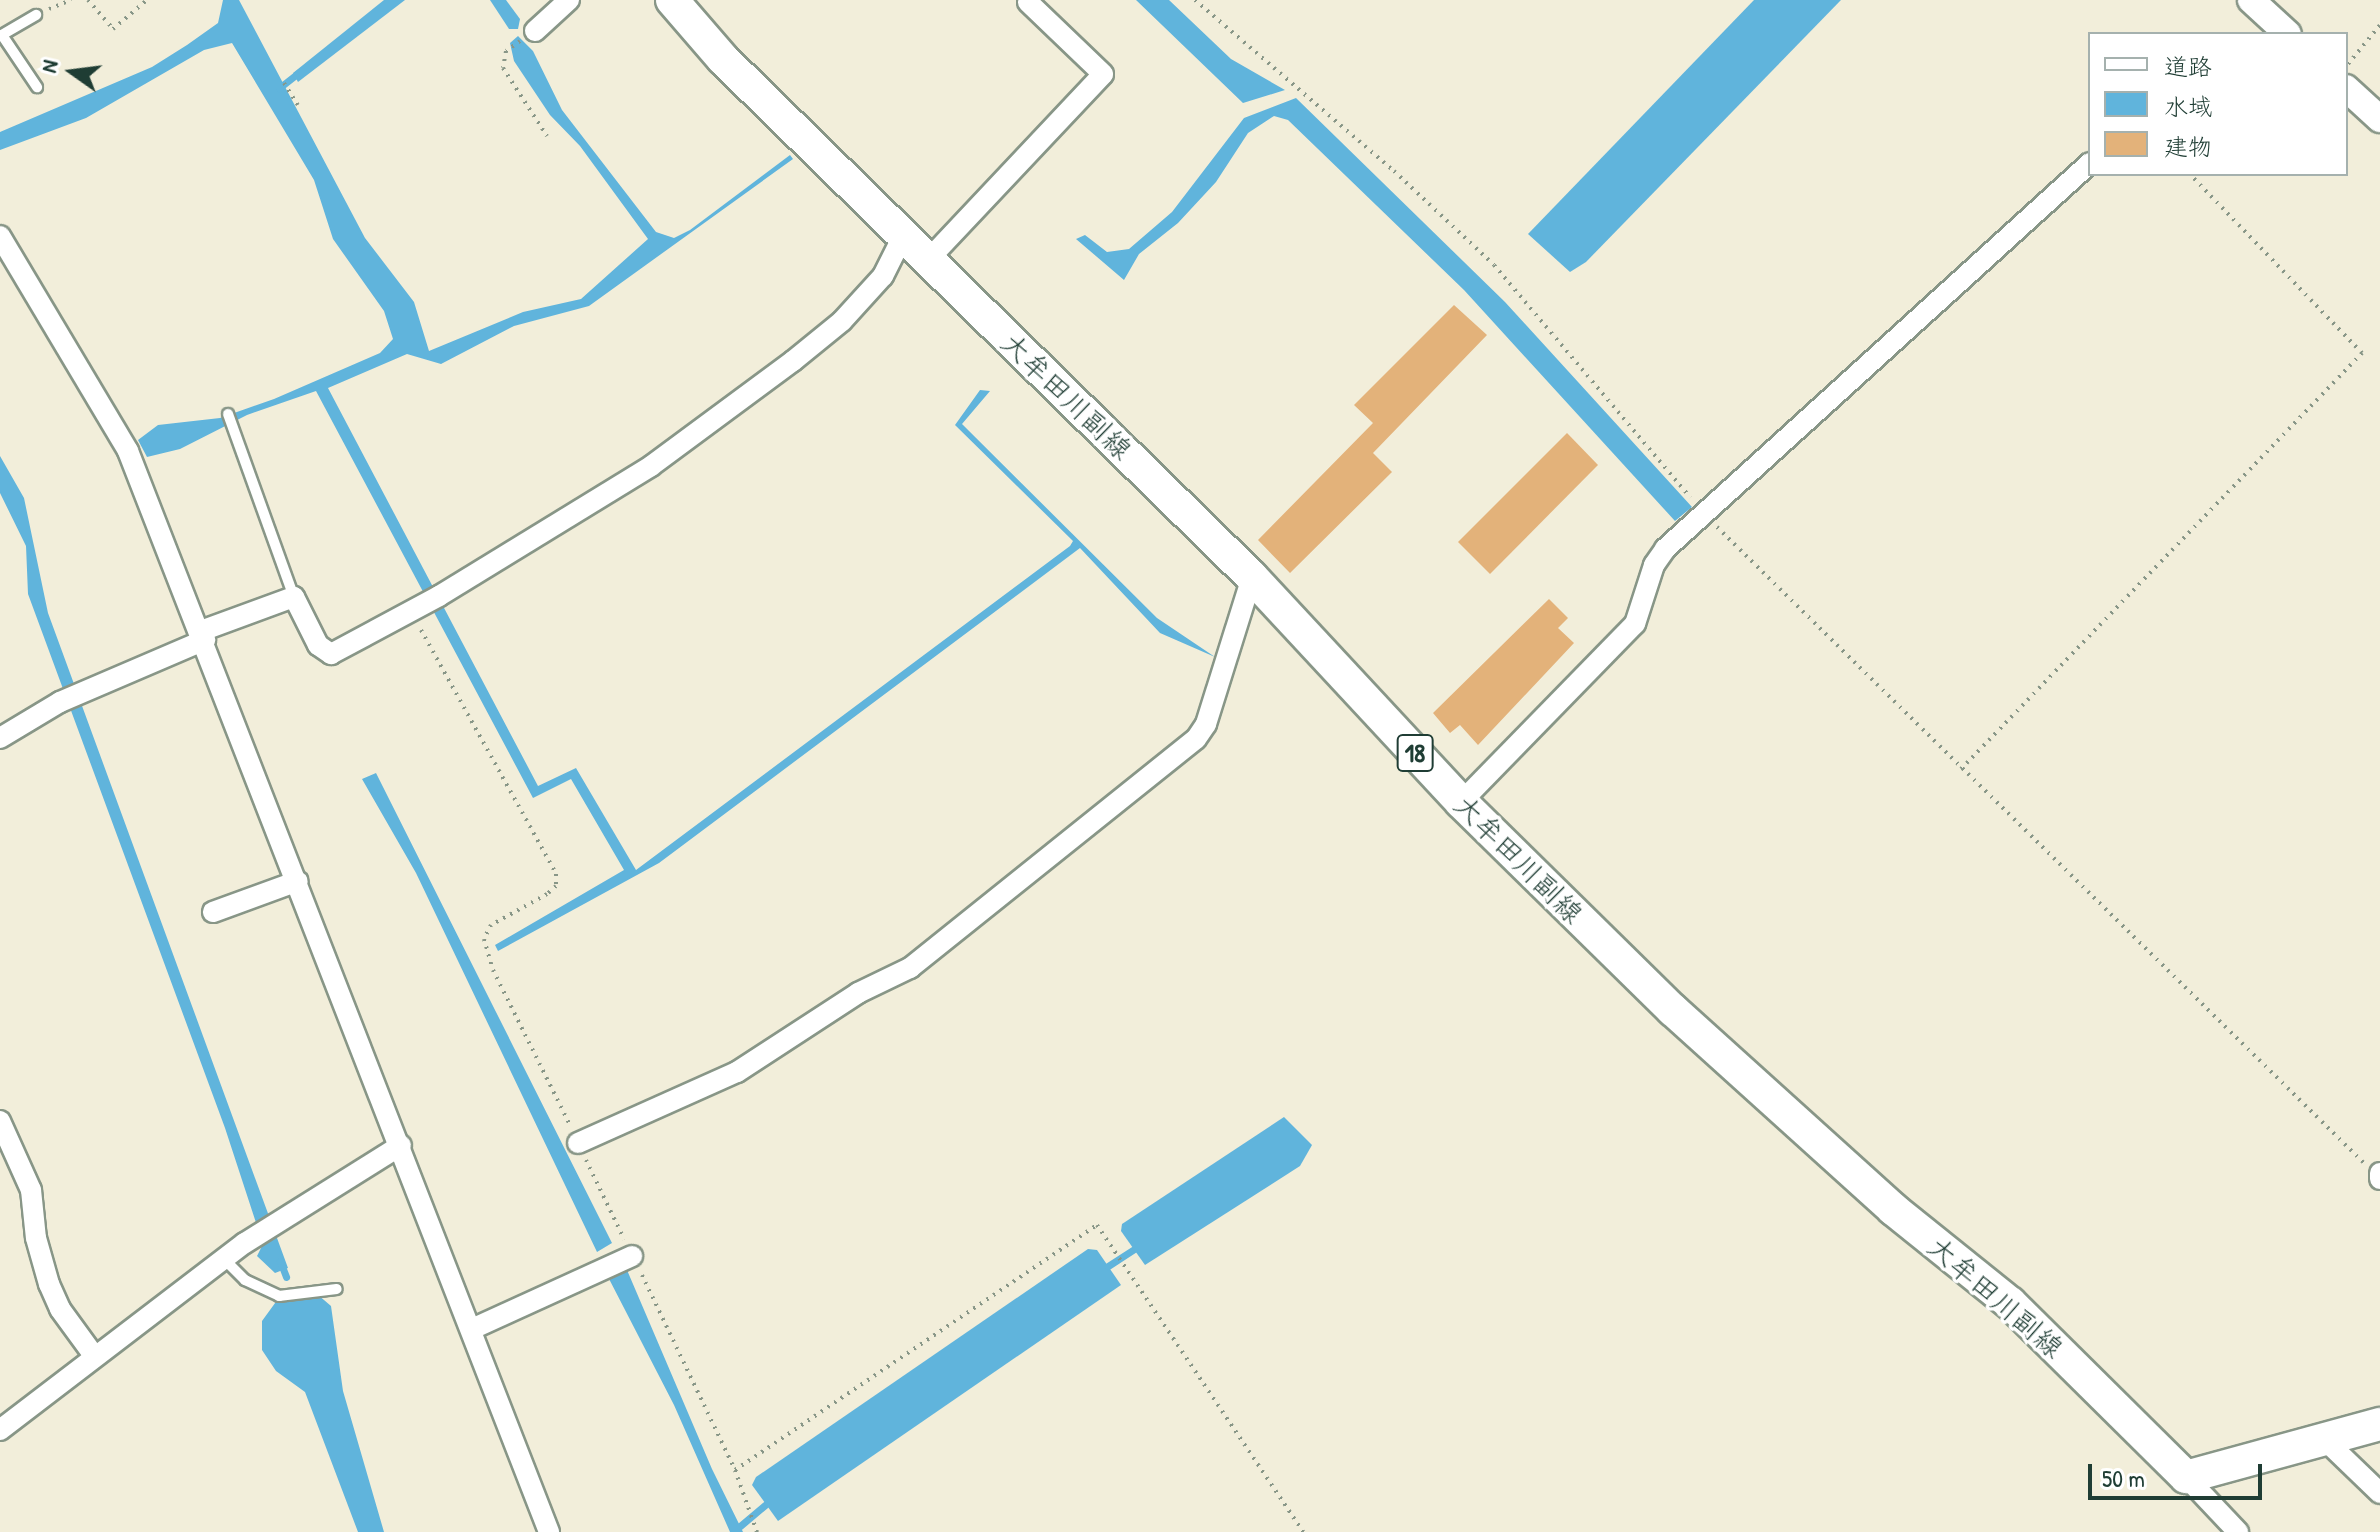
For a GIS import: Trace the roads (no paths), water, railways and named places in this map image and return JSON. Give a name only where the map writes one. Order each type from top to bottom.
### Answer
[{"type":"main road","name":"大牟田川副線","points":[[672,0],[723,59],[1252,577],[1461,802],[1673,1010],[1893,1209],[2010,1303],[2186,1477]]},
{"type":"main road","points":[[2186,1477],[2380,1424]]},
{"type":"street","points":[[535,31],[569,0]]},
{"type":"street","points":[[2251,0],[2285,32]]},
{"type":"street","points":[[928,260],[1103,74],[1028,2]]},
{"type":"street","points":[[2348,90],[2380,119]]},
{"type":"street","points":[[1461,802],[1619,644],[1635,624],[1654,565],[1703,513],[2088,165]]},
{"type":"street","points":[[0,236],[128,451],[203,635],[549,1532]]},
{"type":"street","points":[[0,738],[60,702],[203,635],[294,597],[324,653],[349,645],[439,596],[651,466],[793,361],[842,321],[883,276],[903,236]]},
{"type":"street","points":[[578,1143],[737,1072],[858,993],[910,968],[1196,739],[1206,724],[1252,577]]},
{"type":"street","points":[[213,912],[298,881]]},
{"type":"street","points":[[0,1121],[31,1190],[49,1284],[60,1309],[95,1357]]},
{"type":"street","points":[[0,1430],[245,1243],[401,1145]]},
{"type":"street","points":[[472,1329],[595,1277],[627,1259]]},
{"type":"street","points":[[2326,1441],[2380,1493]]},
{"type":"street","points":[[2186,1477],[2238,1532]]},
{"type":"lane","points":[[36,15],[1,36],[37,87]]},
{"type":"lane","points":[[228,414],[294,597]]},
{"type":"lane","points":[[224,1259],[245,1280],[279,1296],[337,1289]]},
{"type":"water","points":[[223,0],[239,0],[365,238],[414,302],[429,351],[523,312],[581,299],[648,239],[580,146],[550,115],[514,61],[510,43],[518,36],[533,51],[562,110],[656,232],[674,238],[690,230],[790,155],[793,159],[589,306],[514,326],[441,364],[407,354],[328,388],[538,786],[576,768],[636,870],[1070,546],[1073,541],[955,425],[980,390],[990,391],[962,424],[1157,618],[1215,657],[1160,633],[1080,548],[659,863],[498,951],[495,945],[624,870],[571,779],[533,798],[316,391],[247,415],[180,449],[147,457],[138,440],[158,425],[220,418],[274,399],[380,353],[393,339],[384,311],[333,239],[314,180],[232,43],[204,50],[86,118],[0,150],[0,132],[152,67],[187,45],[218,23]]},
{"type":"water","points":[[384,0],[405,0],[298,82],[293,73]]},
{"type":"water","points":[[490,0],[506,0],[520,19],[518,29],[509,29]]},
{"type":"water","points":[[1136,0],[1169,0],[1231,59],[1285,90],[1243,103]]},
{"type":"water","points":[[1754,0],[1841,0],[1586,262],[1570,272],[1528,234]]},
{"type":"water","points":[[1296,98],[1505,302],[1692,507],[1675,521],[1464,290],[1288,120],[1274,116],[1248,133],[1216,182],[1178,223],[1139,254],[1124,280],[1076,239],[1085,235],[1107,252],[1129,249],[1172,212],[1244,118]]},
{"type":"water","points":[[0,456],[24,498],[48,613],[288,1268],[275,1273],[257,1256],[263,1244],[225,1128],[28,594],[26,546],[0,493]]},
{"type":"water","points":[[376,773],[612,1243],[597,1252],[416,873],[362,779]]},
{"type":"water","points":[[1284,1117],[1312,1145],[1300,1166],[1145,1265],[1121,1231],[1122,1224]]},
{"type":"water","points":[[1088,1249],[1097,1250],[1121,1285],[778,1521],[752,1485],[756,1477]]},
{"type":"water","points":[[624,1263],[712,1469],[743,1532],[730,1532],[674,1405],[607,1275]]},
{"type":"water","points":[[317,1294],[331,1306],[343,1391],[384,1532],[358,1532],[305,1392],[276,1371],[262,1350],[262,1321],[278,1299]]},
{"type":"waterway","points":[[279,88],[301,71]]},
{"type":"waterway","points":[[1108,1266],[1134,1249]]},
{"type":"waterway","points":[[280,1261],[286,1277]]},
{"type":"waterway","points":[[740,1526],[765,1505]]}]
